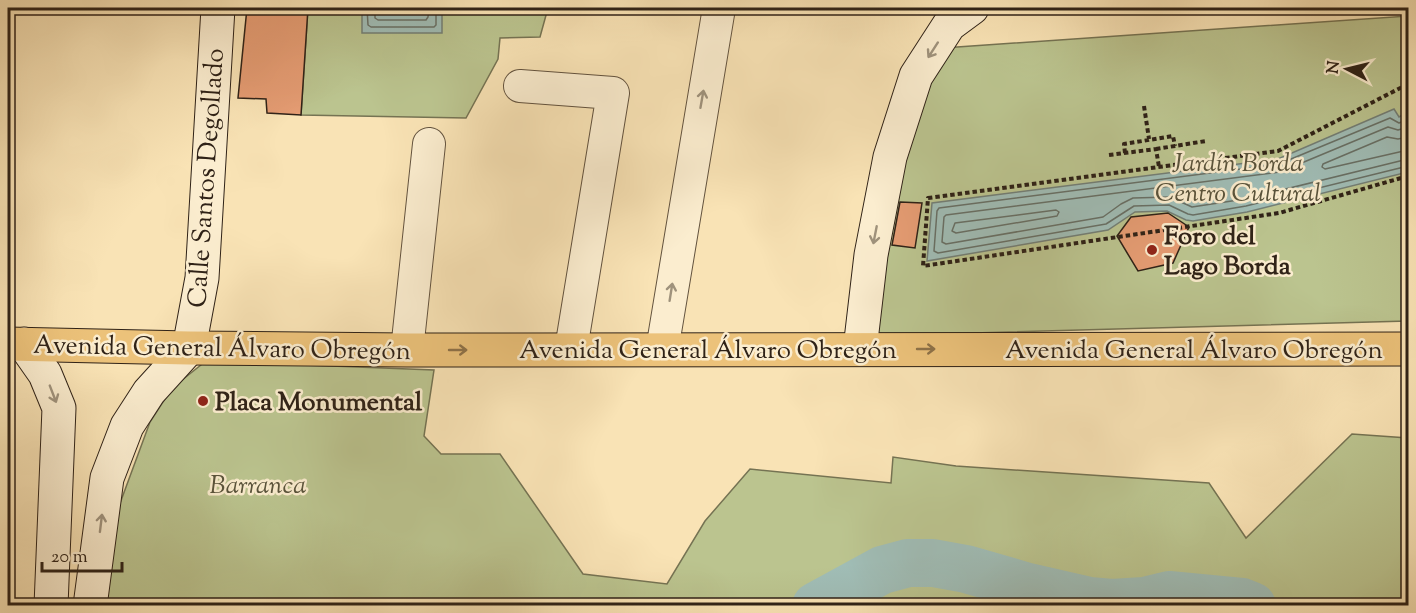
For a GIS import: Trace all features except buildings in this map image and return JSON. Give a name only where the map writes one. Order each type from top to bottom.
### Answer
[{"type":"main road","name":"Avenida General Álvaro Obregón","points":[[16,344],[407,350],[1408,349]]},
{"type":"street","name":"Calle Santos Degollado","points":[[189,348],[202,278],[218,8]]},
{"type":"street","points":[[662,350],[719,8]]},
{"type":"street","points":[[860,349],[871,255],[890,157],[916,76],[949,25],[972,8]]},
{"type":"street","points":[[520,86],[613,93],[571,349]]},
{"type":"street","points":[[407,350],[429,144]]},
{"type":"street","points":[[16,344],[45,374],[59,408],[52,601]]},
{"type":"street","points":[[90,604],[107,478],[127,426],[149,392],[189,348]]},
{"type":"path","points":[[1408,84],[1278,152],[928,198],[923,266],[1279,213],[1408,176]]},
{"type":"path","points":[[1144,106],[1149,139]]},
{"type":"path","points":[[1125,153],[1124,144],[1149,139],[1173,136],[1175,146]]},
{"type":"path","points":[[1109,155],[1206,141]]},
{"type":"path","points":[[1156,149],[1159,167]]},
{"type":"green space","points":[[308,8],[548,8],[540,37],[500,38],[498,59],[466,118],[301,115]]},
{"type":"green space","name":"Jardín Borda Centro Cultural","points":[[1408,16],[1408,321],[865,336],[889,185],[943,48]]},
{"type":"green space","name":"Barranca","points":[[206,361],[434,370],[424,436],[441,454],[500,454],[583,574],[667,584],[705,521],[750,469],[891,483],[893,457],[956,466],[1209,483],[1246,538],[1352,434],[1408,438],[1408,605],[106,606],[112,525],[150,422],[172,388]]},
{"type":"water","points":[[362,8],[442,8],[442,33],[362,33]]},
{"type":"water","points":[[1394,109],[1399,117],[1408,112],[1408,172],[1247,212],[1193,221],[1167,211],[1135,212],[1108,230],[927,261],[932,203],[1278,159]]},
{"type":"waterway","points":[[816,606],[882,570],[908,563],[933,563],[966,569],[1028,587],[1089,601],[1112,603],[1144,601],[1169,595],[1242,602],[1252,606]]},
{"type":"place","name":"Foro del Lago Borda","points":[[1152,250]]},
{"type":"place","name":"Placa Monumental","points":[[203,401]]}]
